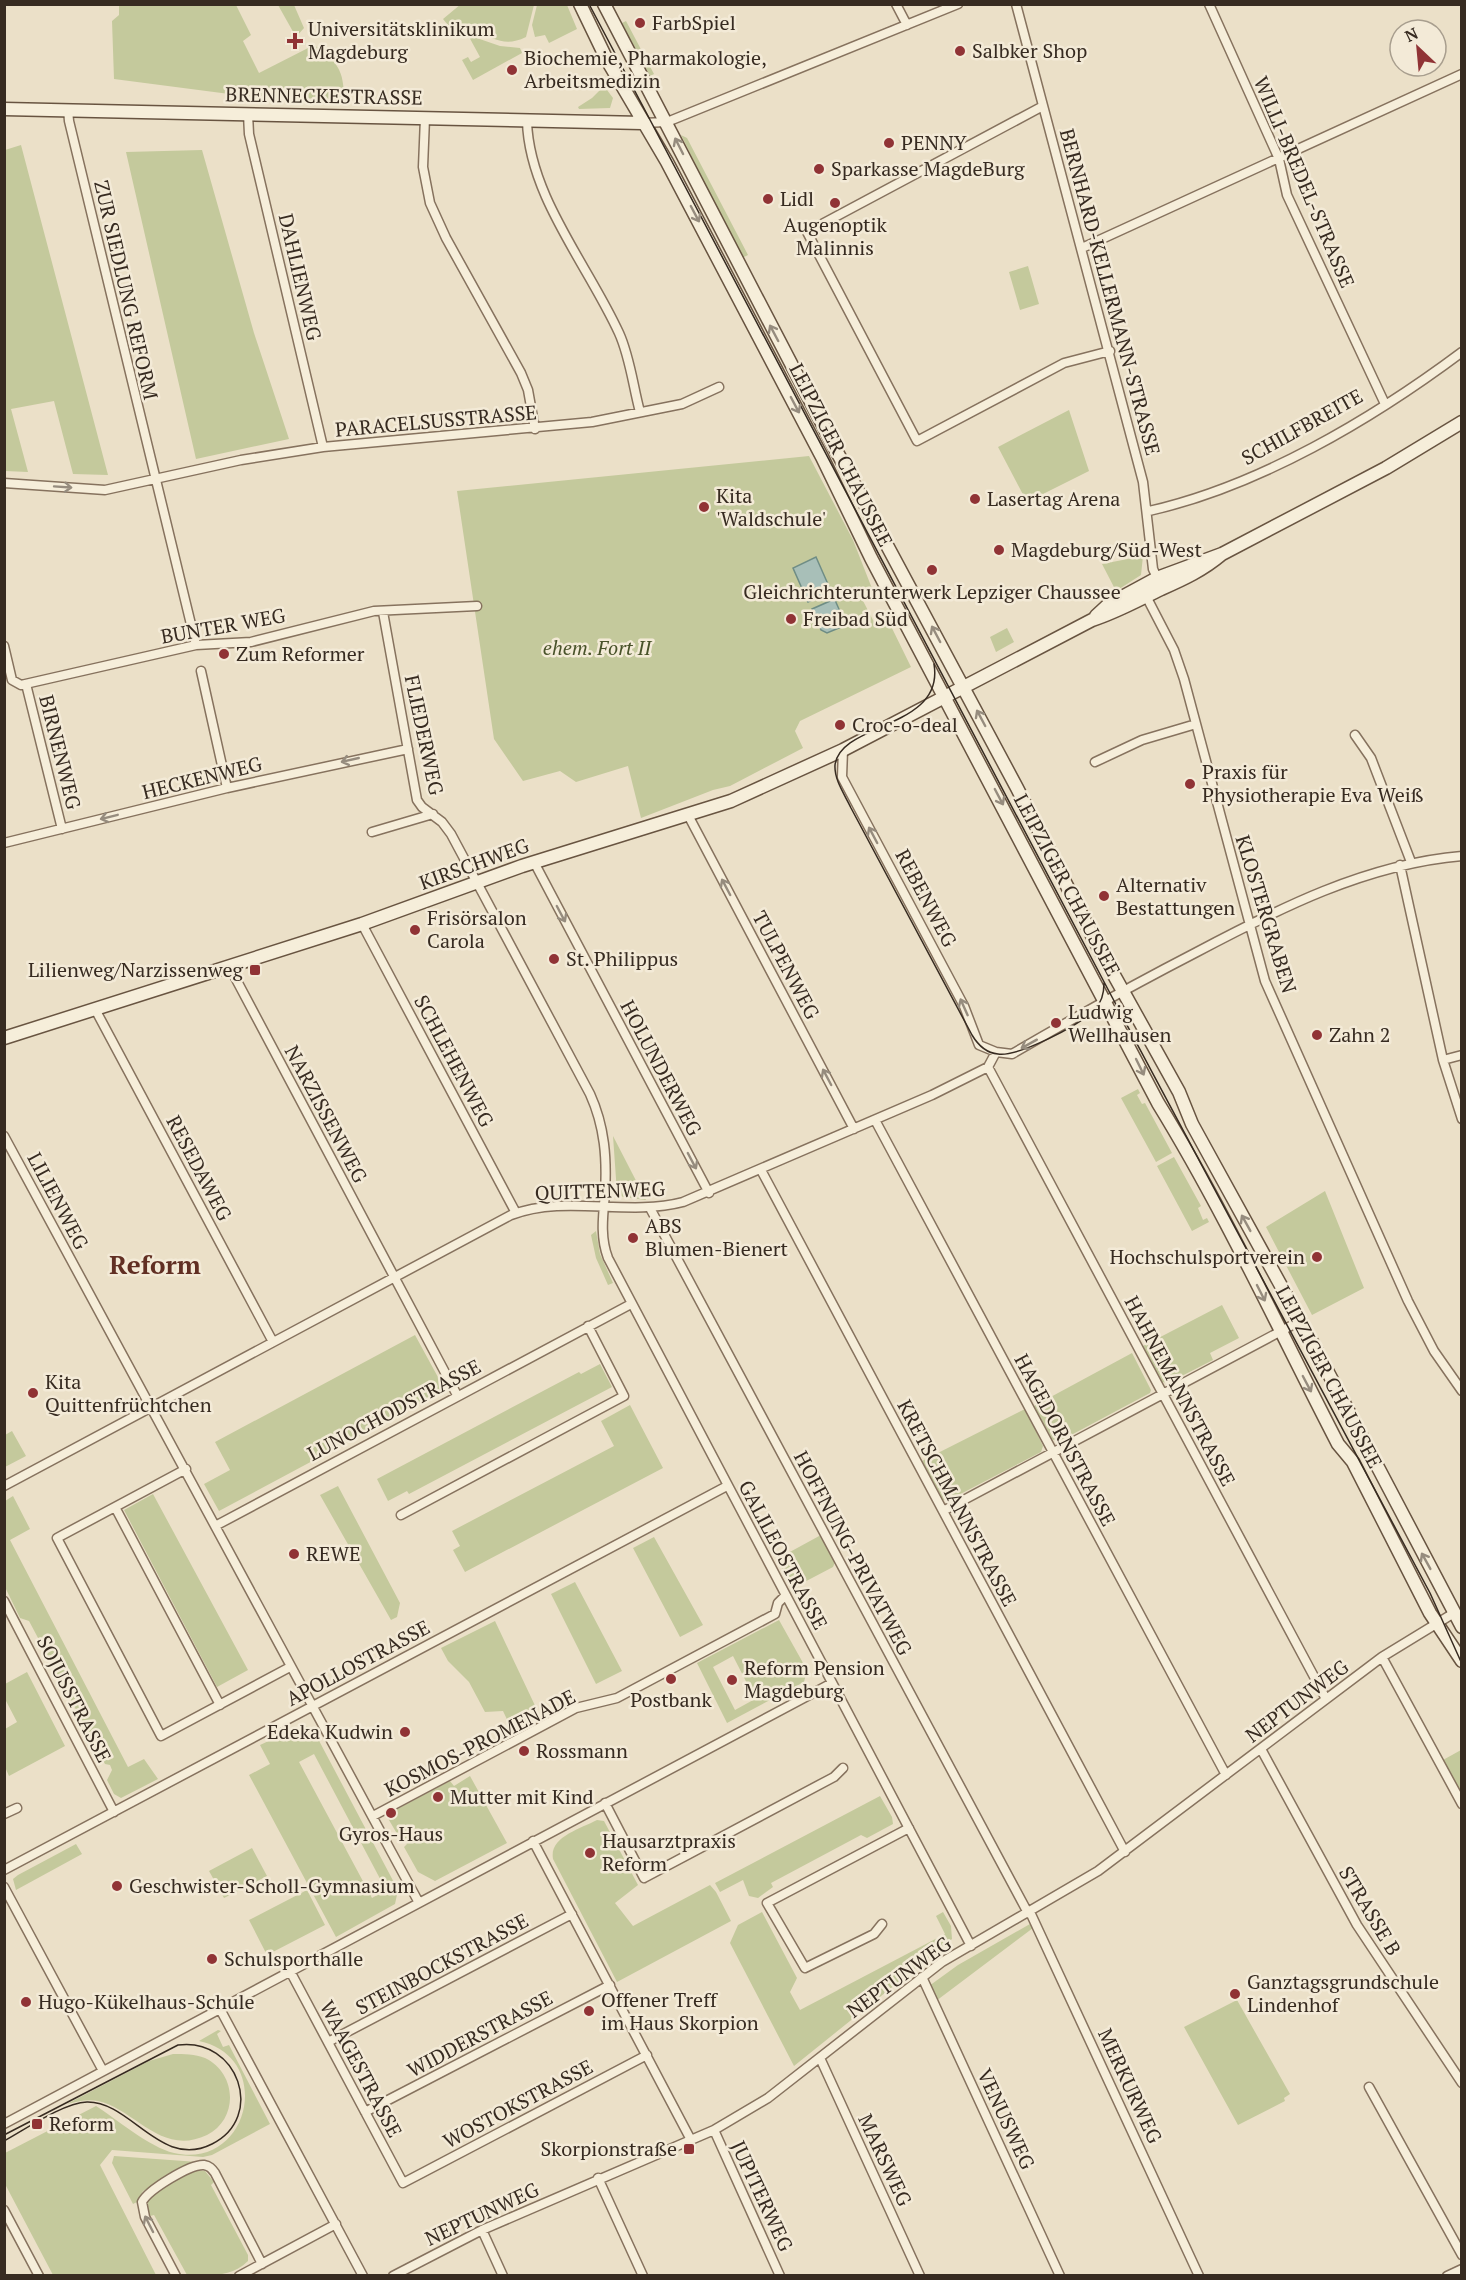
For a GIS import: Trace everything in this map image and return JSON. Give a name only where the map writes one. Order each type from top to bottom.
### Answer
[{"type":"main road","name":"LEIPZIGER CHAUSSEE","points":[[580,4],[642,123],[667,162],[822,457],[943,696],[1158,1103],[1176,1130],[1338,1444],[1352,1460],[1436,1623],[1461,1661]]},
{"type":"main road","name":"LEIPZIGER CHAUSSEE","points":[[604,4],[770,325],[963,686],[1095,941],[1179,1092],[1192,1124],[1300,1321],[1461,1627]]},
{"type":"main road","name":"BRENNECKESTRASSE","points":[[4,109],[642,123]]},
{"type":"main road","points":[[1092,620],[1109,604],[1222,554],[1386,468],[1461,422]]},
{"type":"main road","points":[[943,696],[1092,620],[1114,613],[1146,596],[1160,583]]},
{"type":"main road","name":"KIRSCHWEG","points":[[4,1038],[362,924],[534,862],[688,815],[752,792],[843,750],[943,696]]},
{"type":"street","points":[[896,4],[907,25]]},
{"type":"street","points":[[642,123],[667,122],[958,4]]},
{"type":"street","name":"BERNHARD-KELLERMANN-STRASSE","points":[[1016,4],[1110,351],[1149,511],[1154,569],[1160,583]]},
{"type":"street","name":"WILLI-BREDEL-STRASSE","points":[[1209,4],[1279,159],[1287,195],[1385,404]]},
{"type":"street","points":[[1082,248],[1461,74]]},
{"type":"street","points":[[1043,106],[807,232],[917,441],[1064,363],[1110,351]]},
{"type":"street","name":"ZUR SIEDLUNG REFORM","points":[[68,109],[154,479],[196,645]]},
{"type":"street","name":"DAHLIENWEG","points":[[248,114],[249,134],[323,447]]},
{"type":"street","points":[[425,118],[423,167],[430,203],[446,238],[521,373],[530,400],[535,429]]},
{"type":"street","points":[[527,121],[527,137],[539,183],[618,332],[640,412]]},
{"type":"street","name":"SCHILFBREITE","points":[[1149,511],[1205,496],[1274,468],[1385,404],[1425,379],[1461,352]]},
{"type":"street","name":"PARACELSUSSTRASSE","points":[[4,483],[105,490],[241,460],[323,447],[592,422],[682,404],[719,387]]},
{"type":"street","name":"KLOSTERGRABEN","points":[[1146,596],[1174,650],[1267,986],[1407,1301],[1434,1351],[1461,1391]]},
{"type":"street","name":"BUNTER WEG","points":[[26,684],[196,645],[251,642],[374,611],[477,606]]},
{"type":"street","name":"FLIEDERWEG","points":[[383,612],[417,800],[448,830],[477,883]]},
{"type":"street","points":[[4,646],[13,681],[17,684],[26,684]]},
{"type":"street","points":[[201,671],[227,788]]},
{"type":"street","name":"BIRNENWEG","points":[[26,684],[62,829]]},
{"type":"street","points":[[1095,762],[1142,740],[1196,724]]},
{"type":"street","points":[[1355,735],[1371,758],[1411,862]]},
{"type":"street","name":"HECKENWEG","points":[[4,843],[227,788],[376,754],[408,749]]},
{"type":"street","name":"REBENWEG","points":[[843,750],[842,777],[964,1006],[979,1045],[996,1052]]},
{"type":"street","points":[[372,831],[433,814]]},
{"type":"street","name":"TULPENWEG","points":[[688,815],[854,1129]]},
{"type":"street","points":[[988,1067],[996,1052],[1012,1054],[1124,990],[1249,924],[1347,882],[1400,865],[1461,856]]},
{"type":"street","name":"HOLUNDERWEG","points":[[534,862],[709,1193]]},
{"type":"street","points":[[1400,865],[1443,1060],[1461,1119]]},
{"type":"street","points":[[477,883],[598,1112],[605,1147],[603,1206]]},
{"type":"street","name":"SCHLEHENWEG","points":[[362,924],[516,1213]]},
{"type":"street","name":"NARZISSENWEG","points":[[229,966],[457,1395]]},
{"type":"street","name":"RESEDAWEG","points":[[95,1009],[273,1342]]},
{"type":"street","points":[[1443,1060],[1461,1055]]},
{"type":"street","name":"QUITTENWEG","points":[[4,1486],[516,1213],[557,1205],[650,1208],[683,1202],[709,1193],[875,1120],[988,1067]]},
{"type":"street","name":"HAHNEMANNSTRASSE","points":[[988,1067],[1326,1699]]},
{"type":"street","name":"HAGEDORNSTRASSE","points":[[875,1120],[1227,1775]]},
{"type":"street","name":"LILIENWEG","points":[[4,1136],[150,1408],[217,1525],[290,1667],[418,1901]]},
{"type":"street","name":"KRETSCHMANNSTRASSE","points":[[760,1170],[1125,1852]]},
{"type":"street","name":"GALILEOSTRASSE","points":[[603,1206],[602,1231],[605,1252],[971,1946]]},
{"type":"street","name":"HOFFNUNG-PRIVATWEG","points":[[650,1208],[1029,1912]]},
{"type":"street","name":"LUNOCHODSTRASSE","points":[[217,1525],[631,1304]]},
{"type":"street","points":[[943,1511],[1300,1321]]},
{"type":"street","points":[[401,1515],[624,1396],[588,1326]]},
{"type":"street","points":[[186,1469],[57,1538],[160,1736],[290,1667]]},
{"type":"street","name":"APOLLOSTRASSE","points":[[4,1870],[727,1486]]},
{"type":"street","points":[[115,1507],[220,1704]]},
{"type":"street","name":"KOSMOS-PROMENADE","points":[[373,1816],[576,1708],[616,1698],[776,1614],[778,1603],[785,1596]]},
{"type":"street","name":"SOJUSSTRASSE","points":[[4,1601],[114,1812]]},
{"type":"street","name":"NEPTUNWEG","points":[[393,2276],[482,2230],[598,2178],[714,2130],[768,2098],[922,1977],[1125,1852],[1382,1657],[1454,1613]]},
{"type":"street","points":[[1382,1657],[1461,1804]]},
{"type":"street","points":[[4,2124],[102,2069],[220,2009],[418,1901],[832,1683]]},
{"type":"street","name":"STRASSE B","points":[[1261,1749],[1364,1936],[1433,2036],[1461,2083]]},
{"type":"street","points":[[605,1803],[644,1878],[834,1777],[843,1768]]},
{"type":"street","points":[[4,1814],[17,1808]]},
{"type":"street","points":[[882,1924],[874,1934],[805,1968],[767,1903],[909,1828]]},
{"type":"street","points":[[533,1841],[691,2140]]},
{"type":"street","points":[[4,1887],[102,2069]]},
{"type":"street","name":"MERKURWEG","points":[[1029,1912],[1199,2276]]},
{"type":"street","name":"STEINBOCKSTRASSE","points":[[328,2042],[572,1914]]},
{"type":"street","name":"WAAGESTRASSE","points":[[290,1971],[404,2183]]},
{"type":"street","name":"VENUSWEG","points":[[922,1977],[1060,2276]]},
{"type":"street","name":"WIDDERSTRASSE","points":[[365,2112],[610,1985]]},
{"type":"street","points":[[220,2009],[363,2276]]},
{"type":"street","name":"WOSTOKSTRASSE","points":[[404,2183],[647,2055]]},
{"type":"street","name":"MARSWEG","points":[[820,2058],[920,2276]]},
{"type":"street","points":[[1369,2087],[1461,2255]]},
{"type":"street","name":"JUPITERWEG","points":[[714,2130],[780,2276]]},
{"type":"street","points":[[176,2276],[145,2217],[142,2202],[153,2189],[200,2165],[207,2166],[214,2171],[261,2264]]},
{"type":"street","points":[[598,2178],[643,2276]]},
{"type":"street","points":[[4,2210],[39,2276]]},
{"type":"street","points":[[239,2276],[336,2224]]},
{"type":"street","points":[[482,2230],[503,2276]]},
{"type":"street","points":[[1447,2276],[1461,2269]]},
{"type":"green space","points":[[461,4],[534,5],[526,37],[506,42],[448,25],[443,19]]},
{"type":"green space","points":[[119,5],[236,5],[251,35],[243,41],[259,73],[314,45],[338,68],[343,81],[344,100],[237,95],[114,79],[112,21],[119,15]]},
{"type":"green space","points":[[278,5],[294,5],[304,28],[296,37]]},
{"type":"green space","points":[[537,5],[567,5],[577,29],[549,43],[545,35],[535,37],[532,25]]},
{"type":"green space","points":[[626,21],[654,74],[650,76],[622,23]]},
{"type":"green space","points":[[468,35],[500,46],[520,48],[522,53],[473,80],[462,60],[468,57],[471,62],[480,57]]},
{"type":"green space","points":[[604,86],[613,98],[610,108],[579,109],[578,107]]},
{"type":"green space","points":[[681,135],[687,138],[748,255],[742,258]]},
{"type":"green space","points":[[21,145],[108,475],[73,474],[54,401],[11,409],[28,472],[5,471],[5,150]]},
{"type":"green space","points":[[202,150],[254,333],[289,439],[196,459],[126,152]]},
{"type":"green space","points":[[1028,266],[1039,304],[1020,310],[1009,272]]},
{"type":"green space","points":[[1069,410],[1089,471],[1027,502],[998,447]]},
{"type":"green space","name":"ehem. Fort II","points":[[809,456],[853,540],[873,591],[861,597],[874,622],[886,616],[911,667],[800,721],[795,731],[803,748],[730,786],[713,790],[641,818],[628,766],[576,782],[560,771],[523,781],[494,739],[457,491]]},
{"type":"green space","points":[[1143,556],[1141,575],[1116,591],[1102,564]]},
{"type":"green space","points":[[1007,628],[1014,642],[996,652],[990,637]]},
{"type":"green space","points":[[1138,1089],[1140,1093],[1137,1095],[1142,1104],[1145,1103],[1172,1153],[1156,1162],[1121,1098]]},
{"type":"green space","points":[[613,1136],[646,1200],[623,1197],[617,1193]]},
{"type":"green space","points":[[1174,1157],[1201,1206],[1198,1208],[1203,1220],[1207,1218],[1209,1222],[1192,1231],[1157,1166]]},
{"type":"green space","name":"Hochschulsportverein","points":[[1325,1191],[1364,1288],[1312,1315],[1266,1227]]},
{"type":"green space","points":[[596,1231],[600,1254],[613,1283],[608,1285],[596,1258],[591,1235]]},
{"type":"green space","points":[[1222,1305],[1239,1338],[1210,1353],[1213,1360],[1168,1383],[1162,1382],[1143,1346]]},
{"type":"green space","points":[[415,1335],[445,1390],[219,1511],[204,1484],[230,1470],[215,1442]]},
{"type":"green space","points":[[1132,1353],[1151,1390],[1150,1393],[1058,1442],[1052,1439],[1034,1406]]},
{"type":"green space","points":[[600,1364],[612,1387],[409,1494],[407,1491],[388,1501],[377,1479],[579,1372],[581,1374]]},
{"type":"green space","points":[[630,1405],[663,1468],[465,1572],[453,1550],[460,1546],[452,1531],[614,1446],[601,1421]]},
{"type":"green space","points":[[1025,1409],[1043,1446],[1041,1452],[949,1500],[943,1500],[922,1461]]},
{"type":"green space","points":[[12,1431],[26,1456],[5,1467],[5,1435]]},
{"type":"green space","points":[[338,1486],[400,1603],[397,1617],[391,1620],[320,1495]]},
{"type":"green space","points":[[153,1494],[248,1670],[217,1687],[124,1510]]},
{"type":"green space","points":[[13,1496],[30,1529],[10,1540],[128,1767],[144,1759],[158,1779],[121,1798],[114,1794],[107,1780],[112,1770],[110,1765],[105,1764],[29,1621],[20,1618],[5,1587],[5,1501]]},
{"type":"green space","points":[[821,1535],[835,1562],[833,1567],[793,1588],[777,1559]]},
{"type":"green space","points":[[654,1537],[703,1625],[680,1637],[633,1548]]},
{"type":"green space","points":[[575,1582],[622,1671],[596,1684],[551,1594]]},
{"type":"green space","points":[[779,1620],[807,1670],[804,1682],[727,1723],[697,1663]],"holes":[[[733,1656],[755,1699],[735,1710],[713,1667]]]},
{"type":"green space","points":[[495,1621],[539,1714],[536,1716],[538,1719],[513,1732],[503,1711],[485,1712],[469,1682],[448,1661],[441,1648]]},
{"type":"green space","points":[[27,1672],[65,1746],[9,1776],[5,1767],[5,1729],[17,1722],[5,1699],[5,1684]]},
{"type":"green space","points":[[303,1725],[309,1727],[316,1735],[398,1890],[395,1904],[336,1937],[249,1775],[270,1764],[260,1745]],"holes":[[[314,1754],[386,1890],[372,1898],[299,1762]]]},
{"type":"green space","points":[[1461,1750],[1461,1794],[1443,1760]]},
{"type":"green space","points":[[470,1776],[507,1843],[435,1881],[418,1872],[404,1847],[407,1844],[402,1835],[399,1837],[386,1815],[450,1781],[454,1786]]},
{"type":"green space","points":[[880,1796],[892,1817],[893,1824],[867,1838],[861,1835],[771,1883],[773,1887],[758,1898],[749,1896],[743,1880],[720,1892],[715,1883]]},
{"type":"green space","points":[[597,1820],[604,1821],[638,1885],[615,1903],[633,1926],[710,1885],[731,1921],[617,1982],[553,1859],[553,1851],[561,1839]]},
{"type":"green space","points":[[76,1844],[82,1854],[16,1890],[13,1879],[18,1875]]},
{"type":"green space","points":[[252,1848],[267,1876],[224,1898],[209,1871]]},
{"type":"green space","points":[[307,1890],[325,1925],[267,1955],[249,1920]]},
{"type":"green space","points":[[762,1912],[797,1978],[790,1992],[800,2010],[945,1934],[936,1916],[943,1912],[951,1926],[952,1939],[794,2066],[730,1943],[738,1925]]},
{"type":"green space","points":[[1030,1924],[1033,1928],[936,2001],[929,1986],[958,1965]]},
{"type":"green space","points":[[1237,2000],[1290,2094],[1284,2098],[1285,2101],[1238,2125],[1184,2027]]},
{"type":"green space","points":[[218,2030],[221,2031],[217,2034],[223,2047],[229,2045],[270,2124],[212,2155],[203,2157],[112,2150],[100,2165],[156,2275],[53,2275],[5,2184],[5,2153],[96,2106],[164,2150],[174,2153],[200,2154],[221,2145],[235,2129],[244,2109],[245,2088],[238,2068],[223,2051],[199,2041]]},
{"type":"green space","points":[[173,2054],[205,2058],[216,2065],[228,2085],[229,2108],[225,2118],[207,2135],[191,2140],[176,2140],[162,2136],[124,2113],[98,2101],[67,2104],[149,2061]]},
{"type":"green space","points":[[114,2156],[198,2162],[143,2191],[137,2202],[133,2204],[112,2163]]},
{"type":"green space","points":[[194,2170],[205,2171],[214,2182],[211,2185],[248,2255],[248,2261],[227,2273],[187,2275],[154,2215],[150,2216],[147,2206],[148,2199],[161,2187]]},
{"type":"water","points":[[816,557],[846,625],[827,633],[821,630],[812,609],[830,601],[827,593],[808,602],[793,568]]},
{"type":"tram line","points":[[589,4],[1112,997],[1430,1593],[1462,1664]]},
{"type":"tram line","points":[[934,664],[933,685],[924,701],[909,713],[854,740],[841,751],[835,771],[851,808],[972,1035],[986,1050],[1007,1054],[1049,1039],[1088,1016],[1102,997],[1104,983]]},
{"type":"tram line","points":[[4,2135],[178,2045],[199,2046],[216,2053],[229,2066],[238,2081],[241,2099],[238,2116],[229,2132],[212,2144],[194,2150],[177,2148],[162,2142],[118,2112],[103,2105],[87,2102],[77,2103],[56,2112],[4,2141]]},
{"type":"place","name":"FarbSpiel","points":[[640,23]]},
{"type":"place","name":"Universitätsklinikum Magdeburg","points":[[295,41]]},
{"type":"place","name":"Salbker Shop","points":[[960,51]]},
{"type":"place","name":"Biochemie, Pharmakologie, Arbeitsmedizin","points":[[512,70]]},
{"type":"place","name":"PENNY","points":[[889,143]]},
{"type":"place","name":"Sparkasse MagdeBurg","points":[[819,169]]},
{"type":"place","name":"Lidl","points":[[768,199]]},
{"type":"place","name":"Augenoptik Malinnis","points":[[835,203]]},
{"type":"place","name":"Lasertag Arena","points":[[975,499]]},
{"type":"place","name":"Kita 'Waldschule'","points":[[704,507]]},
{"type":"place","name":"Magdeburg/Süd-West","points":[[999,550]]},
{"type":"place","name":"Gleichrichterunterwerk Lepziger Chaussee","points":[[932,570]]},
{"type":"place","name":"Freibad Süd","points":[[791,619]]},
{"type":"place","name":"Zum Reformer","points":[[224,654]]},
{"type":"place","name":"Croc-o-deal","points":[[840,725]]},
{"type":"place","name":"Praxis für Physiotherapie Eva Weiß","points":[[1190,784]]},
{"type":"place","name":"Alternativ Bestattungen","points":[[1104,896]]},
{"type":"place","name":"Frisörsalon Carola","points":[[415,930]]},
{"type":"place","name":"St. Philippus","points":[[554,959]]},
{"type":"place","name":"Lilienweg/Narzissenweg","points":[[255,970]]},
{"type":"place","name":"Ludwig Wellhausen","points":[[1056,1023]]},
{"type":"place","name":"Zahn 2","points":[[1317,1035]]},
{"type":"place","name":"ABS Blumen-Bienert","points":[[633,1238]]},
{"type":"place","name":"Hochschulsportverein","points":[[1317,1257]]},
{"type":"place","name":"Kita Quittenfrüchtchen","points":[[33,1393]]},
{"type":"place","name":"REWE","points":[[294,1554]]},
{"type":"place","name":"Postbank","points":[[671,1679]]},
{"type":"place","name":"Reform Pension Magdeburg","points":[[732,1680]]},
{"type":"place","name":"Edeka Kudwin","points":[[405,1732]]},
{"type":"place","name":"Rossmann","points":[[524,1751]]},
{"type":"place","name":"Mutter mit Kind","points":[[438,1797]]},
{"type":"place","name":"Gyros-Haus","points":[[391,1813]]},
{"type":"place","name":"Hausarztpraxis Reform","points":[[590,1853]]},
{"type":"place","name":"Geschwister-Scholl-Gymnasium","points":[[117,1886]]},
{"type":"place","name":"Schulsporthalle","points":[[212,1959]]},
{"type":"place","name":"Ganztagsgrundschule Lindenhof","points":[[1235,1994]]},
{"type":"place","name":"Hugo-Kükelhaus-Schule","points":[[26,2002]]},
{"type":"place","name":"Offener Treff im Haus Skorpion","points":[[589,2011]]},
{"type":"place","name":"Reform","points":[[37,2124]]},
{"type":"place","name":"Skorpionstraße","points":[[689,2149]]},
{"type":"district","name":"Reform","points":[[155,1265]]}]
